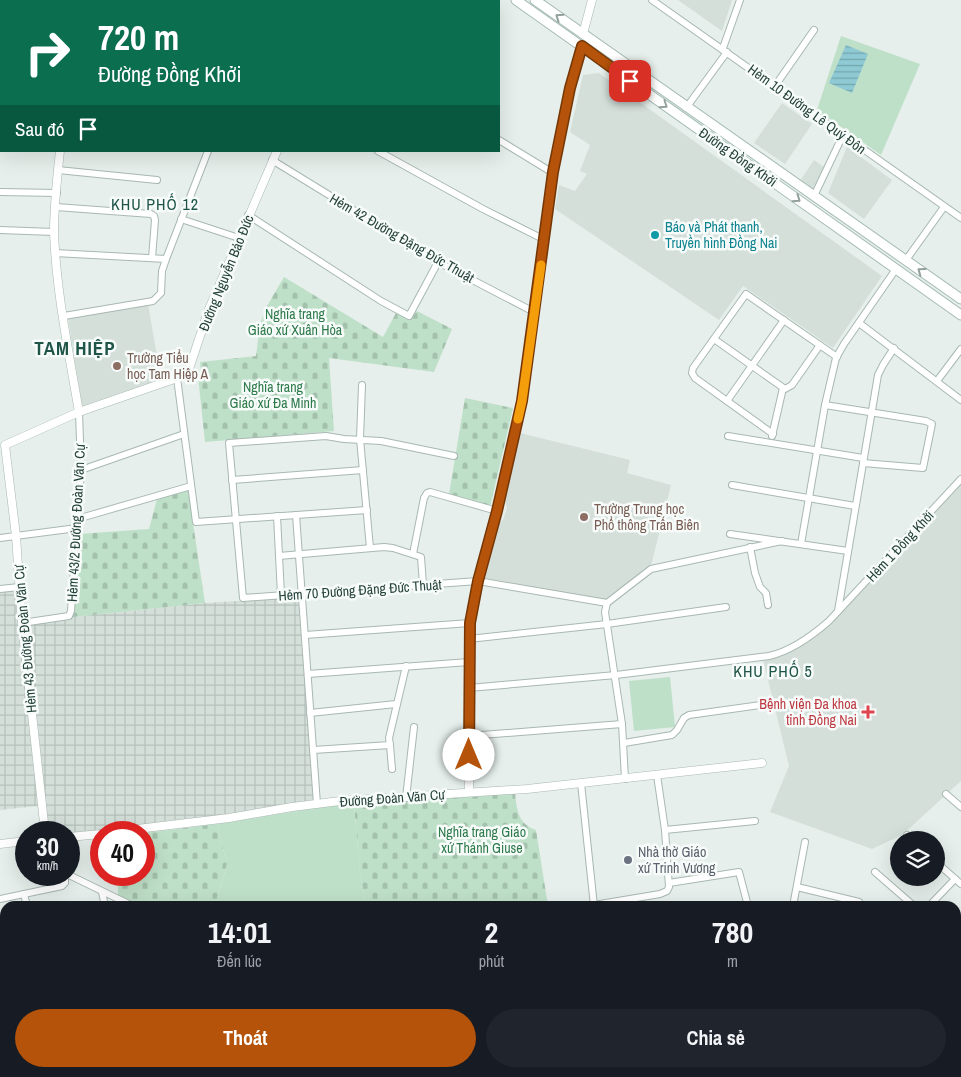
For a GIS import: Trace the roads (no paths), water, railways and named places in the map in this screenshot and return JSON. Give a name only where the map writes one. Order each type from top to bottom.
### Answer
[{"type":"main road","name":"Đường Đồng Khởi","points":[[516,0],[961,315]]},
{"type":"main road","name":"Đường Đồng Khởi","points":[[535,0],[686,108],[961,299]]},
{"type":"main road","points":[[582,46],[583,34]]},
{"type":"main road","points":[[855,240],[862,230]]},
{"type":"street","points":[[583,34],[592,0]]},
{"type":"street","name":"Hẻm 10 Đường Lê Quý Đôn","points":[[652,0],[961,218]]},
{"type":"street","points":[[686,108],[725,50],[740,0]]},
{"type":"street","points":[[776,86],[814,30]]},
{"type":"street","points":[[468,792],[470,623],[478,581],[497,511],[522,401],[553,172],[570,88],[582,46]]},
{"type":"street","points":[[814,196],[843,135]]},
{"type":"street","points":[[500,141],[553,172]]},
{"type":"street","points":[[60,152],[54,232],[64,316],[79,412]]},
{"type":"street","points":[[64,316],[153,300],[158,297],[161,293],[162,271],[166,259],[208,152]]},
{"type":"street","name":"Đường Nguyễn Bảo Đức","points":[[3,446],[79,412],[186,374],[192,366],[209,309],[276,152]]},
{"type":"street","points":[[380,152],[483,209],[545,240]]},
{"type":"street","name":"Hẻm 42 Đường Đặng Đức Thuật","points":[[272,160],[438,262],[534,312]]},
{"type":"street","points":[[58,170],[157,180]]},
{"type":"street","points":[[0,192],[57,193]]},
{"type":"street","points":[[906,260],[944,206]]},
{"type":"street","points":[[56,207],[151,214],[155,220],[152,258]]},
{"type":"street","points":[[248,215],[360,288],[409,316],[438,262]]},
{"type":"street","points":[[181,220],[239,238]]},
{"type":"street","points":[[0,230],[54,232]]},
{"type":"street","points":[[56,253],[166,259]]},
{"type":"street","points":[[801,544],[825,405],[837,357],[896,269]]},
{"type":"street","points":[[773,434],[695,378],[692,373],[746,294],[837,357]]},
{"type":"street","points":[[727,401],[784,320]]},
{"type":"street","points":[[859,323],[961,400]]},
{"type":"street","points":[[714,339],[787,389],[792,385],[820,345]]},
{"type":"street","points":[[838,613],[871,412],[880,370],[894,348]]},
{"type":"street","points":[[937,381],[961,349]]},
{"type":"street","points":[[177,378],[196,522],[367,510]]},
{"type":"street","points":[[362,384],[360,439],[370,548]]},
{"type":"street","points":[[771,444],[783,388]]},
{"type":"street","points":[[728,436],[863,460],[923,468],[932,424],[926,421],[825,405]]},
{"type":"street","name":"Hẻm 43/2 Đường Đoàn Văn Cự","points":[[22,623],[69,616],[71,613],[81,470],[79,412]]},
{"type":"street","points":[[81,470],[184,434]]},
{"type":"street","points":[[236,519],[229,443],[319,436],[402,444],[454,456]]},
{"type":"street","name":"Hẻm 43 Đường Đoàn Văn Cự","points":[[3,446],[3,460],[16,536],[22,623],[44,821]]},
{"type":"street","points":[[232,480],[363,470]]},
{"type":"street","name":"Hẻm 1 Đồng Khởi","points":[[468,688],[616,675],[776,654],[788,649],[820,629],[838,613],[961,479]]},
{"type":"street","points":[[732,485],[855,506]]},
{"type":"street","points":[[77,519],[191,486]]},
{"type":"street","points":[[413,554],[424,498],[427,493],[430,492],[497,511]]},
{"type":"street","points":[[296,515],[317,804]]},
{"type":"street","points":[[277,516],[281,596]]},
{"type":"street","name":"Hẻm 70 Đường Đặng Đức Thuật","points":[[236,519],[243,598],[478,581],[607,603]]},
{"type":"street","points":[[0,538],[77,528]]},
{"type":"street","points":[[730,534],[848,551]]},
{"type":"street","points":[[625,778],[624,743],[606,612],[607,603],[651,569],[782,541]]},
{"type":"street","points":[[280,556],[389,547],[421,558],[423,585]]},
{"type":"street","points":[[750,547],[760,586],[766,593],[768,605]]},
{"type":"street","points":[[0,589],[19,587]]},
{"type":"street","points":[[469,639],[608,624],[726,608]]},
{"type":"street","points":[[305,635],[470,623]]},
{"type":"street","points":[[308,674],[469,662]]},
{"type":"street","points":[[392,769],[389,738],[406,666]]},
{"type":"street","points":[[310,713],[396,704]]},
{"type":"street","points":[[624,743],[672,735],[684,718],[689,715],[768,704]]},
{"type":"street","points":[[469,736],[622,724]]},
{"type":"street","points":[[406,798],[414,727]]},
{"type":"street","points":[[313,750],[390,745]]},
{"type":"street","name":"Đường Đoàn Văn Cự","points":[[155,827],[229,818],[340,800],[406,798],[527,789],[762,762]]},
{"type":"street","points":[[642,901],[667,891],[669,883],[665,830],[657,775]]},
{"type":"street","points":[[581,783],[593,901]]},
{"type":"street","points":[[946,794],[961,807]]},
{"type":"street","points":[[665,830],[756,820]]},
{"type":"street","points":[[0,844],[15,842]]},
{"type":"street","points":[[794,901],[805,842]]},
{"type":"street","points":[[945,870],[961,884]]},
{"type":"street","points":[[669,883],[740,872],[747,901]]},
{"type":"street","points":[[875,872],[908,901]]},
{"type":"street","points":[[934,901],[955,879]]},
{"type":"street","points":[[80,881],[122,901]]},
{"type":"street","points":[[0,900],[62,886]]},
{"type":"street","points":[[797,887],[856,901]]},
{"type":"street","points":[[102,892],[103,901]]},
{"type":"street","points":[[24,894],[26,901]]},
{"type":"water","points":[[846,45],[868,54],[852,93],[829,83]]},
{"type":"place","name":"Báo và Phát thanh, Truyền hình Đồng Nai","points":[[655,235]]},
{"type":"place","name":"Trường Tiểu học Tam Hiệp A","points":[[117,366]]},
{"type":"place","name":"Trường Trung học Phổ thông Trấn Biên","points":[[584,517]]},
{"type":"place","name":"Bệnh viện Đa khoa tỉnh Đồng Nai","points":[[868,712]]},
{"type":"place","name":"Nhà thờ Giáo xứ Trinh Vương","points":[[628,860]]},
{"type":"district","name":"KHU PHỐ 12","points":[[155,204]]},
{"type":"district","name":"TAM HIỆP","points":[[75,348]]},
{"type":"district","name":"KHU PHỐ 5","points":[[773,671]]},
{"type":"park label","name":"Nghĩa trang Giáo xứ Xuân Hòa","points":[[295,322]]},
{"type":"park label","name":"Nghĩa trang Giáo xứ Đa Minh","points":[[273,396]]},
{"type":"park label","name":"Nghĩa trang Giáo xứ Thánh Giuse","points":[[482,840]]}]
